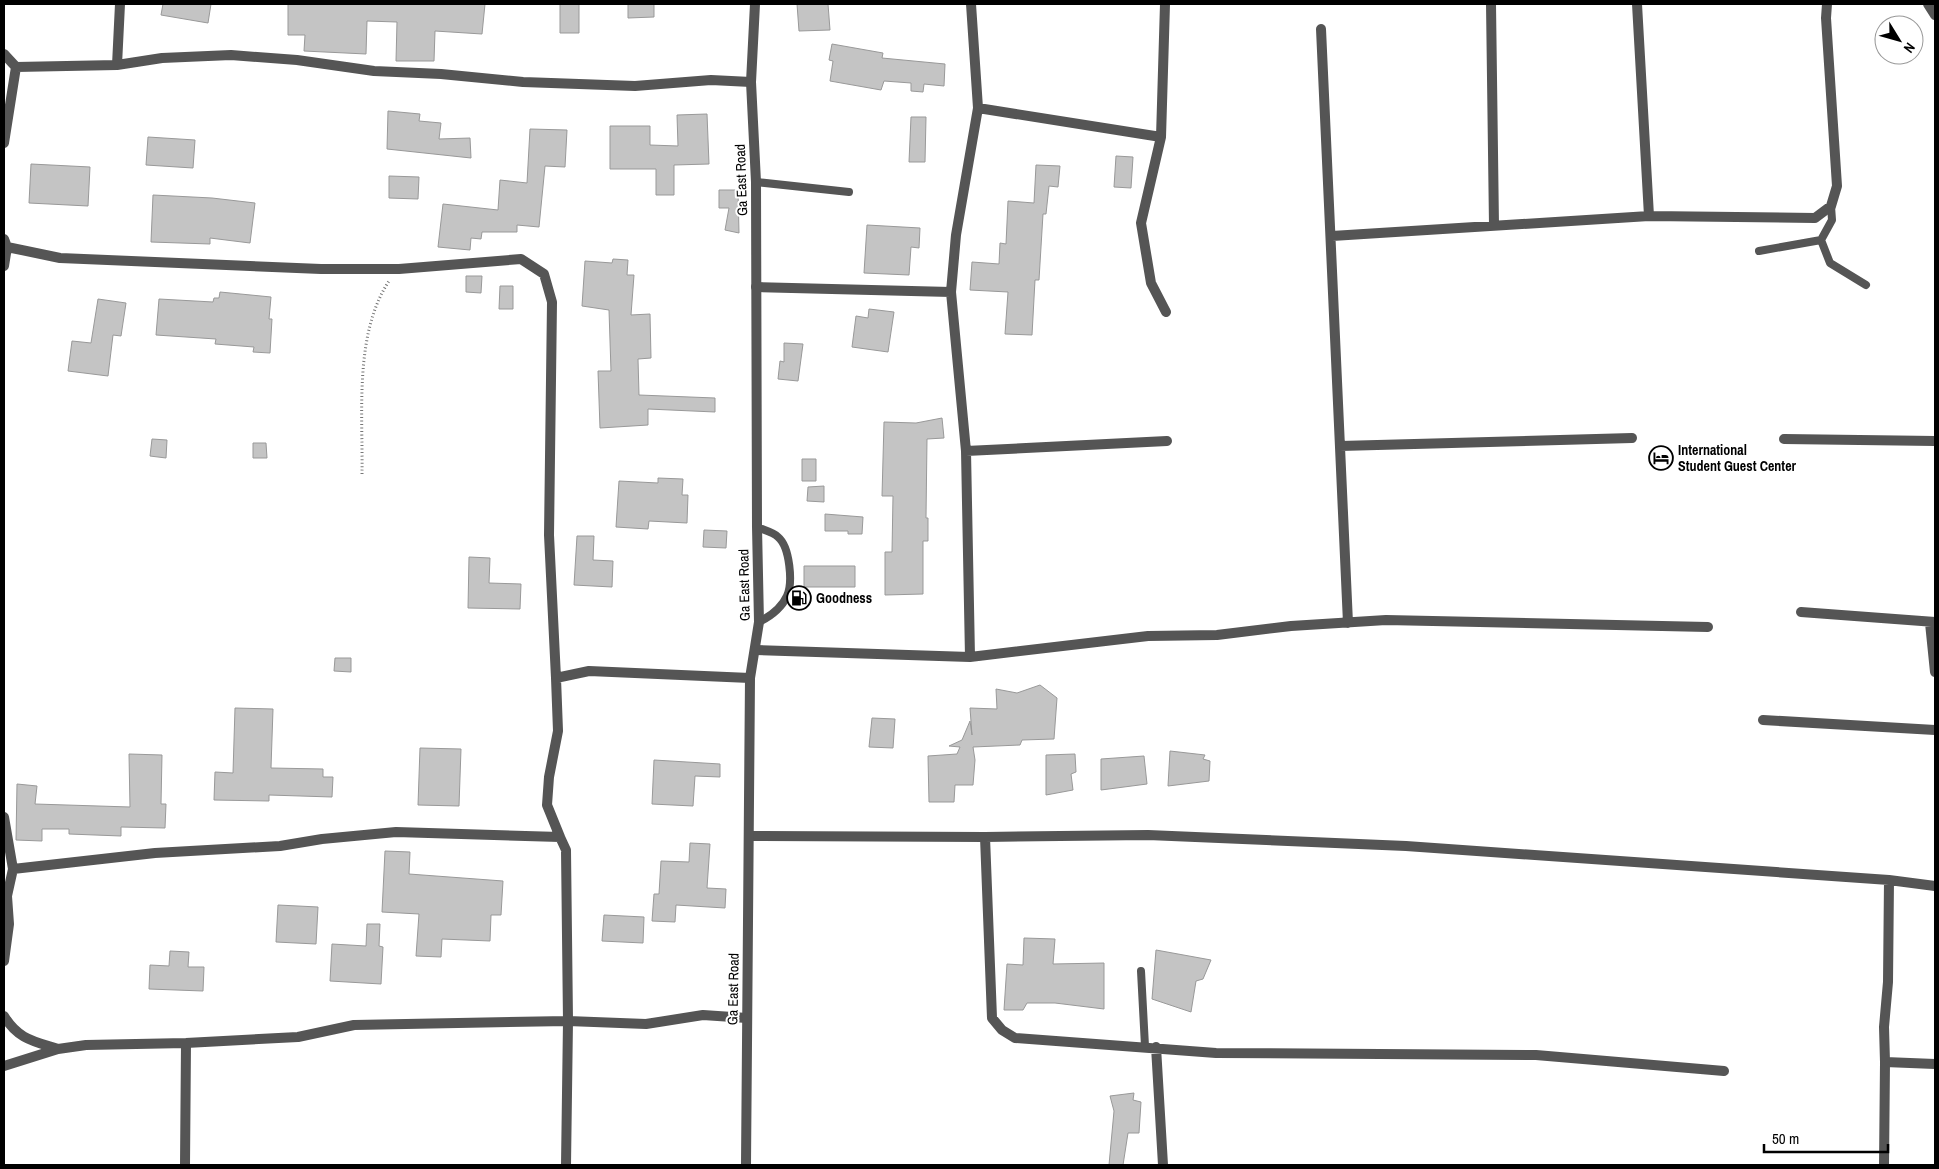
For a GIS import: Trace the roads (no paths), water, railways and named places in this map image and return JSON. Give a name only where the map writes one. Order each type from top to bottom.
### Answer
[{"type":"street","points":[[117,65],[120,4]]},
{"type":"street","name":"Ga East Road","points":[[746,1165],[750,678],[759,622],[756,182],[751,82],[755,4]]},
{"type":"street","points":[[970,4],[978,108],[956,236],[951,292],[966,450],[970,658]]},
{"type":"street","points":[[1165,4],[1161,137],[1141,223],[1151,283],[1166,312]]},
{"type":"street","points":[[1491,4],[1494,226]]},
{"type":"street","points":[[1637,4],[1649,216]]},
{"type":"street","points":[[1332,236],[1649,216],[1815,218],[1831,206],[1837,186],[1826,18],[1827,4]]},
{"type":"street","points":[[1928,4],[1935,15]]},
{"type":"street","points":[[1321,29],[1332,236],[1348,622]]},
{"type":"street","points":[[4,54],[16,67],[117,65],[162,58],[231,55],[297,60],[374,71],[441,74],[532,82],[635,86],[711,80],[751,82]]},
{"type":"street","points":[[4,143],[16,67]]},
{"type":"street","points":[[978,108],[1161,137]]},
{"type":"street","points":[[4,266],[5,243],[60,258],[321,269],[399,269],[521,259],[544,274],[552,302],[549,535],[558,731],[547,805],[566,850],[568,1021],[566,1165]]},
{"type":"street","points":[[756,287],[951,292]]},
{"type":"street","points":[[1340,446],[1632,438]]},
{"type":"street","points":[[1784,438],[1935,441]]},
{"type":"street","points":[[966,450],[1167,441]]},
{"type":"street","points":[[1801,612],[1932,622],[1935,672]]},
{"type":"street","points":[[756,650],[970,658],[1148,636],[1217,634],[1386,620],[1708,627]]},
{"type":"street","points":[[556,678],[589,671],[750,678]]},
{"type":"street","points":[[1763,720],[1935,730]]},
{"type":"street","points":[[4,817],[13,868],[7,896],[9,924],[4,961]]},
{"type":"street","points":[[13,868],[155,853],[280,846],[322,838],[396,832],[560,837]]},
{"type":"street","points":[[749,836],[985,837],[1148,834],[1396,845],[1889,880],[1935,886]]},
{"type":"street","points":[[985,837],[992,1018],[1002,1030],[1015,1038],[1145,1046],[1216,1053],[1536,1055],[1724,1071]]},
{"type":"street","points":[[1884,1165],[1886,1062],[1884,1028],[1888,982],[1889,880]]},
{"type":"street","points":[[4,1066],[58,1048],[86,1045],[186,1043],[298,1037],[354,1025],[568,1021],[646,1024],[703,1015],[747,1018]]},
{"type":"street","points":[[4,1016],[12,1029],[21,1036],[58,1048]]},
{"type":"street","points":[[186,1043],[186,1165]]},
{"type":"street","points":[[1156,1047],[1163,1165]]},
{"type":"street","points":[[1886,1062],[1935,1064]]},
{"type":"lane","points":[[756,182],[849,192]]},
{"type":"lane","points":[[1821,240],[1832,220],[1831,206]]},
{"type":"lane","points":[[1759,251],[1821,240]]},
{"type":"lane","points":[[1821,240],[1830,263],[1866,286]]},
{"type":"lane","points":[[757,527],[778,537],[787,550],[790,563],[788,595],[773,615],[759,622]]},
{"type":"lane","points":[[1141,970],[1145,1046]]},
{"type":"place","name":"International Student Guest Center","points":[[1661,458]]},
{"type":"place","name":"Goodness","points":[[799,598]]}]
